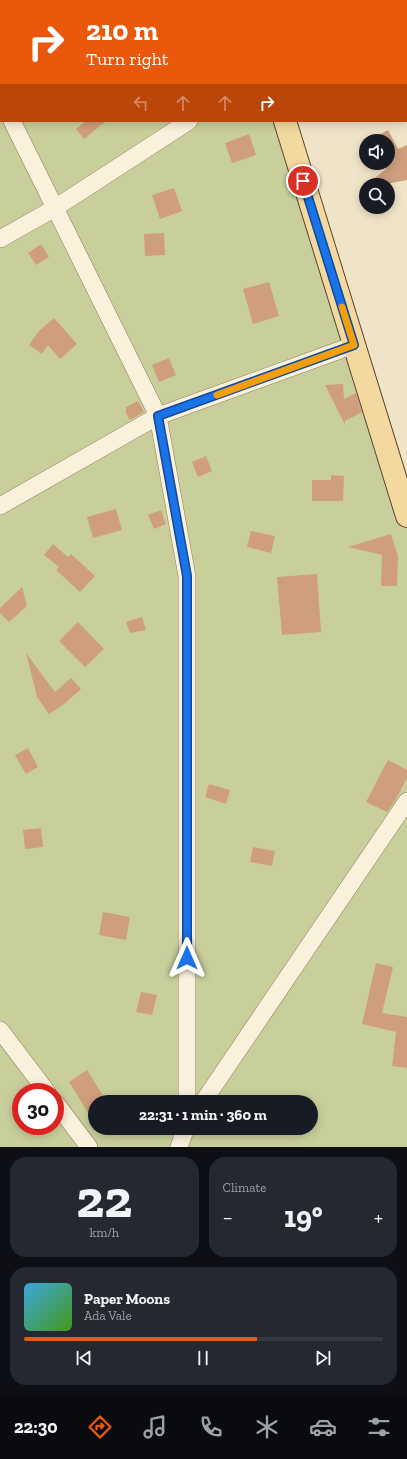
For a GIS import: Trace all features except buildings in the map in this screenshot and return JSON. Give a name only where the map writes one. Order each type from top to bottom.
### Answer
[{"type":"main road","points":[[285,122],[407,516]]},
{"type":"street","points":[[12,122],[158,416],[187,576],[187,1095]]},
{"type":"street","points":[[0,239],[55,208],[187,122]]},
{"type":"street","points":[[0,506],[158,416],[354,345]]},
{"type":"street","points":[[208,1095],[407,802]]},
{"type":"street","points":[[0,1030],[40,1083]]},
{"type":"street","points":[[64,1114],[89,1147]]},
{"type":"street","points":[[179,1147],[183,1135]]},
{"type":"green space","points":[[0,122],[285,122],[407,515],[407,1147],[0,1147]]},
{"type":"slow traffic","points":[[217,395],[354,345],[342,307]]},
{"type":"route","points":[[187,958],[187,576],[158,416],[354,345],[303,181]]}]
